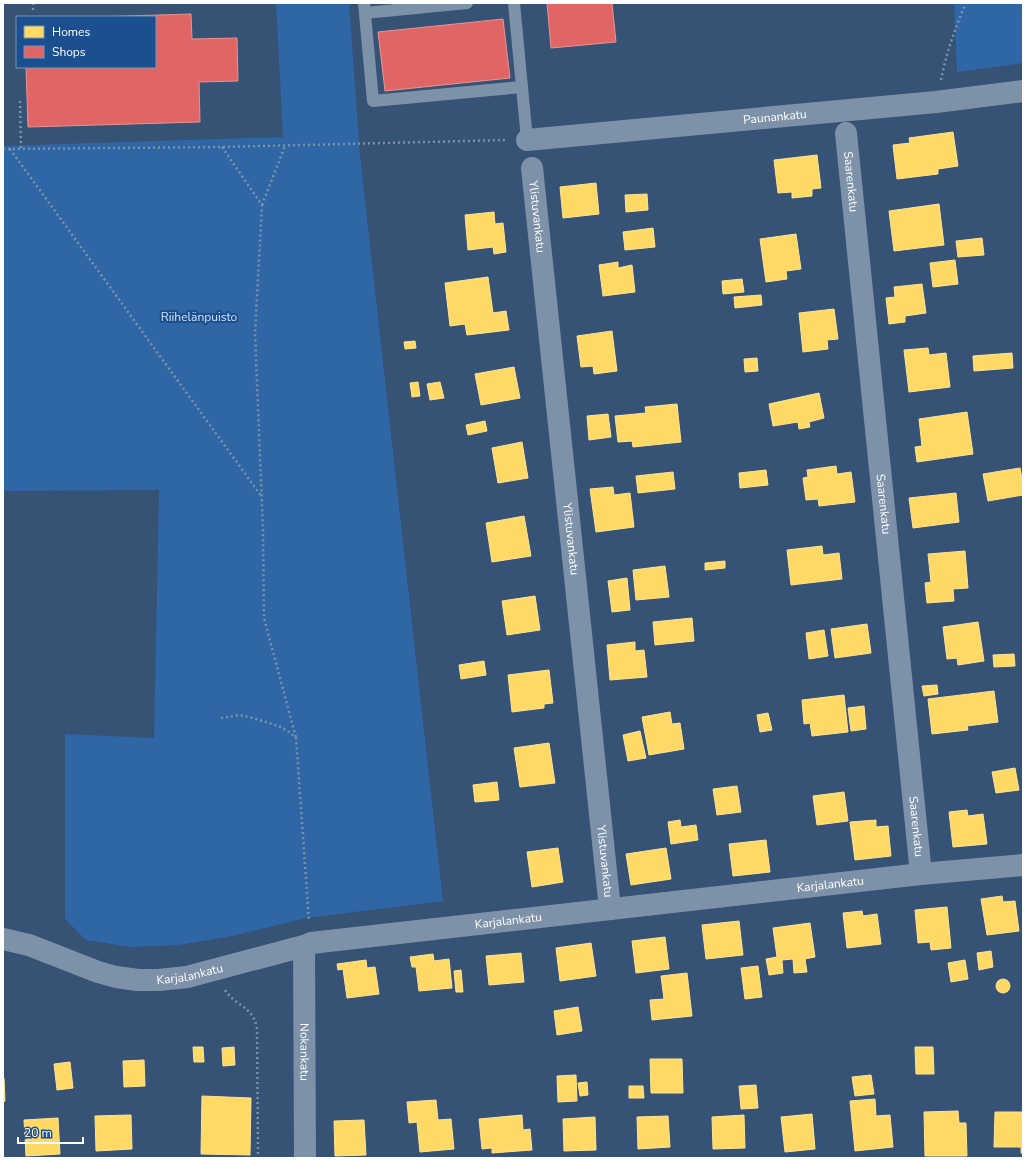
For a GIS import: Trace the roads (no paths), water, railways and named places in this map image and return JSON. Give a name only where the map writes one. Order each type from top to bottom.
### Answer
[{"type":"street","name":"Paunankatu","points":[[527,140],[936,102],[1023,91]]},
{"type":"street","name":"Saarenkatu","points":[[846,133],[921,874]]},
{"type":"street","name":"Ylistuvankatu","points":[[532,168],[610,909]]},
{"type":"street","name":"Karjalankatu","points":[[3,939],[29,945],[98,972],[116,977],[138,980],[159,980],[187,977],[308,944],[921,874],[1023,865]]},
{"type":"street","name":"Nokankatu","points":[[305,1158],[308,944]]},
{"type":"lane","points":[[467,3],[364,8],[373,101],[522,87]]},
{"type":"lane","points":[[514,3],[527,140]]},
{"type":"park label","name":"Riihelänpuisto","points":[[199,317]]}]
